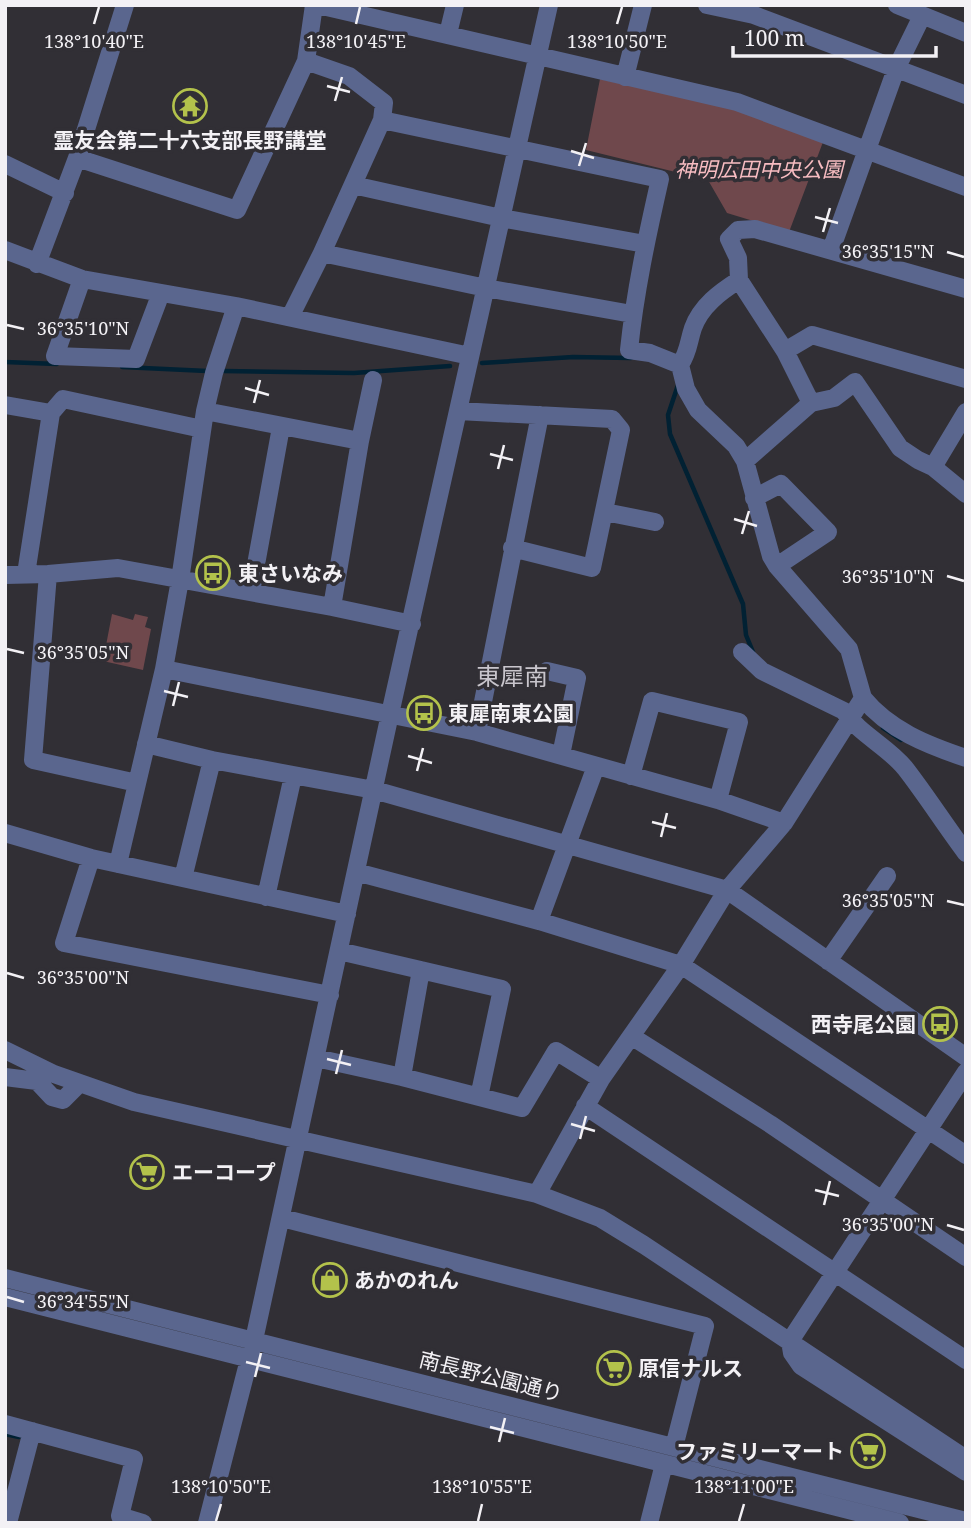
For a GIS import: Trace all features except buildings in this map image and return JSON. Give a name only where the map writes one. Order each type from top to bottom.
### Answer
[{"type":"street","points":[[37,264],[77,158],[125,5]]},
{"type":"street","points":[[77,158],[237,210],[306,61],[316,5],[737,102],[966,187]]},
{"type":"street","points":[[448,34],[455,5]]},
{"type":"street","points":[[207,1523],[282,1218],[390,714],[549,5]]},
{"type":"street","points":[[625,77],[643,5]]},
{"type":"street","points":[[707,5],[754,15],[966,94]]},
{"type":"street","points":[[897,5],[966,33]]},
{"type":"street","points":[[831,250],[896,69],[922,16]]},
{"type":"street","points":[[290,317],[382,120],[384,103],[349,76],[306,61]]},
{"type":"street","points":[[382,120],[660,179],[632,314],[629,350],[650,353],[680,365]]},
{"type":"street","points":[[5,164],[65,193]]},
{"type":"street","points":[[353,185],[501,218],[645,244]]},
{"type":"street","points":[[811,402],[785,351],[739,280],[738,258],[729,239],[738,230],[755,229],[966,289]]},
{"type":"street","points":[[5,251],[82,279],[236,306],[470,356]]},
{"type":"street","points":[[322,253],[486,288],[632,314]]},
{"type":"street","points":[[82,279],[55,356],[136,359],[161,293]]},
{"type":"street","points":[[739,280],[706,305],[693,328],[688,352],[680,365],[686,389],[698,410],[736,446],[745,461],[771,556],[849,649],[863,698],[897,729],[966,758]]},
{"type":"street","points":[[118,864],[163,669],[180,580],[204,420],[214,373],[236,306]]},
{"type":"street","points":[[785,351],[812,335],[966,379]]},
{"type":"street","points":[[332,607],[373,380]]},
{"type":"street","points":[[745,461],[811,402],[834,398],[855,382],[900,448],[933,467],[966,494]]},
{"type":"street","points":[[26,574],[51,414],[63,399],[204,420],[281,427],[360,441]]},
{"type":"street","points":[[5,405],[51,414]]},
{"type":"street","points":[[458,411],[612,419],[621,430],[592,568],[512,548]]},
{"type":"street","points":[[933,467],[966,412]]},
{"type":"street","points":[[477,732],[540,415]]},
{"type":"street","points":[[251,592],[281,427]]},
{"type":"street","points":[[754,498],[781,484],[828,532],[777,566]]},
{"type":"street","points":[[605,512],[655,522]]},
{"type":"street","points":[[5,575],[118,568],[412,624]]},
{"type":"street","points":[[48,574],[33,760],[136,783]]},
{"type":"street","points":[[742,652],[762,671],[844,711],[849,719],[904,767],[966,853]]},
{"type":"street","points":[[163,669],[477,732],[718,800],[784,823]]},
{"type":"street","points":[[547,671],[576,678],[561,755]]},
{"type":"street","points":[[537,1194],[601,1079],[681,965],[727,890],[784,823],[863,698]]},
{"type":"street","points":[[631,776],[652,701],[738,722],[718,800]]},
{"type":"street","points":[[146,744],[212,760],[374,790],[727,890],[966,1056]]},
{"type":"street","points":[[183,878],[212,760]]},
{"type":"street","points":[[540,921],[596,766]]},
{"type":"street","points":[[266,897],[293,776]]},
{"type":"street","points":[[5,833],[91,859],[347,914]]},
{"type":"street","points":[[91,859],[64,943],[330,995]]},
{"type":"street","points":[[356,872],[540,921],[681,965],[966,1155]]},
{"type":"street","points":[[828,961],[887,876]]},
{"type":"street","points":[[339,951],[502,989],[479,1097]]},
{"type":"street","points":[[402,1077],[421,970]]},
{"type":"street","points":[[631,1036],[770,1124],[966,1256]]},
{"type":"street","points":[[5,1050],[54,1074],[134,1102],[537,1194],[600,1217],[966,1459]]},
{"type":"street","points":[[316,1058],[522,1108],[556,1051],[601,1079]]},
{"type":"street","points":[[966,1072],[790,1341],[792,1353],[801,1366],[966,1472]]},
{"type":"street","points":[[5,1077],[37,1081],[52,1097],[64,1100],[80,1083]]},
{"type":"street","points":[[585,1106],[966,1360]]},
{"type":"street","points":[[282,1218],[705,1326],[674,1447]]},
{"type":"street","name":"南長野公園通り","points":[[5,1278],[966,1521]]},
{"type":"street","name":"南長野公園通り","points":[[5,1297],[900,1523]]},
{"type":"street","points":[[5,1424],[134,1459],[119,1520],[143,1523]]},
{"type":"street","points":[[8,1523],[32,1432]]},
{"type":"street","points":[[649,1523],[664,1464]]},
{"type":"green space","name":"神明広田中央公園","points":[[600,79],[745,111],[823,142],[789,232],[727,213],[708,180],[586,150]]},
{"type":"green space","points":[[112,614],[133,620],[135,614],[148,617],[145,627],[151,629],[143,670],[103,661]]},
{"type":"waterway","points":[[482,363],[573,357],[631,358]]},
{"type":"waterway","points":[[5,362],[57,364]]},
{"type":"waterway","points":[[223,371],[354,373],[450,366]]},
{"type":"waterway","points":[[122,367],[207,371]]},
{"type":"waterway","points":[[678,385],[668,415],[670,434],[743,604],[746,635],[753,652]]},
{"type":"waterway","points":[[883,728],[901,740]]},
{"type":"waterway","points":[[5,1434],[19,1437]]},
{"type":"place","name":"霊友会第二十六支部長野講堂","points":[[190,106]]},
{"type":"place","name":"東さいなみ","points":[[213,573]]},
{"type":"place","name":"東犀南東公園","points":[[424,713]]},
{"type":"place","name":"西寺尾公園","points":[[940,1024]]},
{"type":"place","name":"エーコープ","points":[[147,1172]]},
{"type":"place","name":"あかのれん","points":[[330,1280]]},
{"type":"place","name":"原信ナルス","points":[[614,1368]]},
{"type":"place","name":"ファミリーマート","points":[[868,1451]]},
{"type":"district","name":"東犀南","points":[[512,675]]}]
